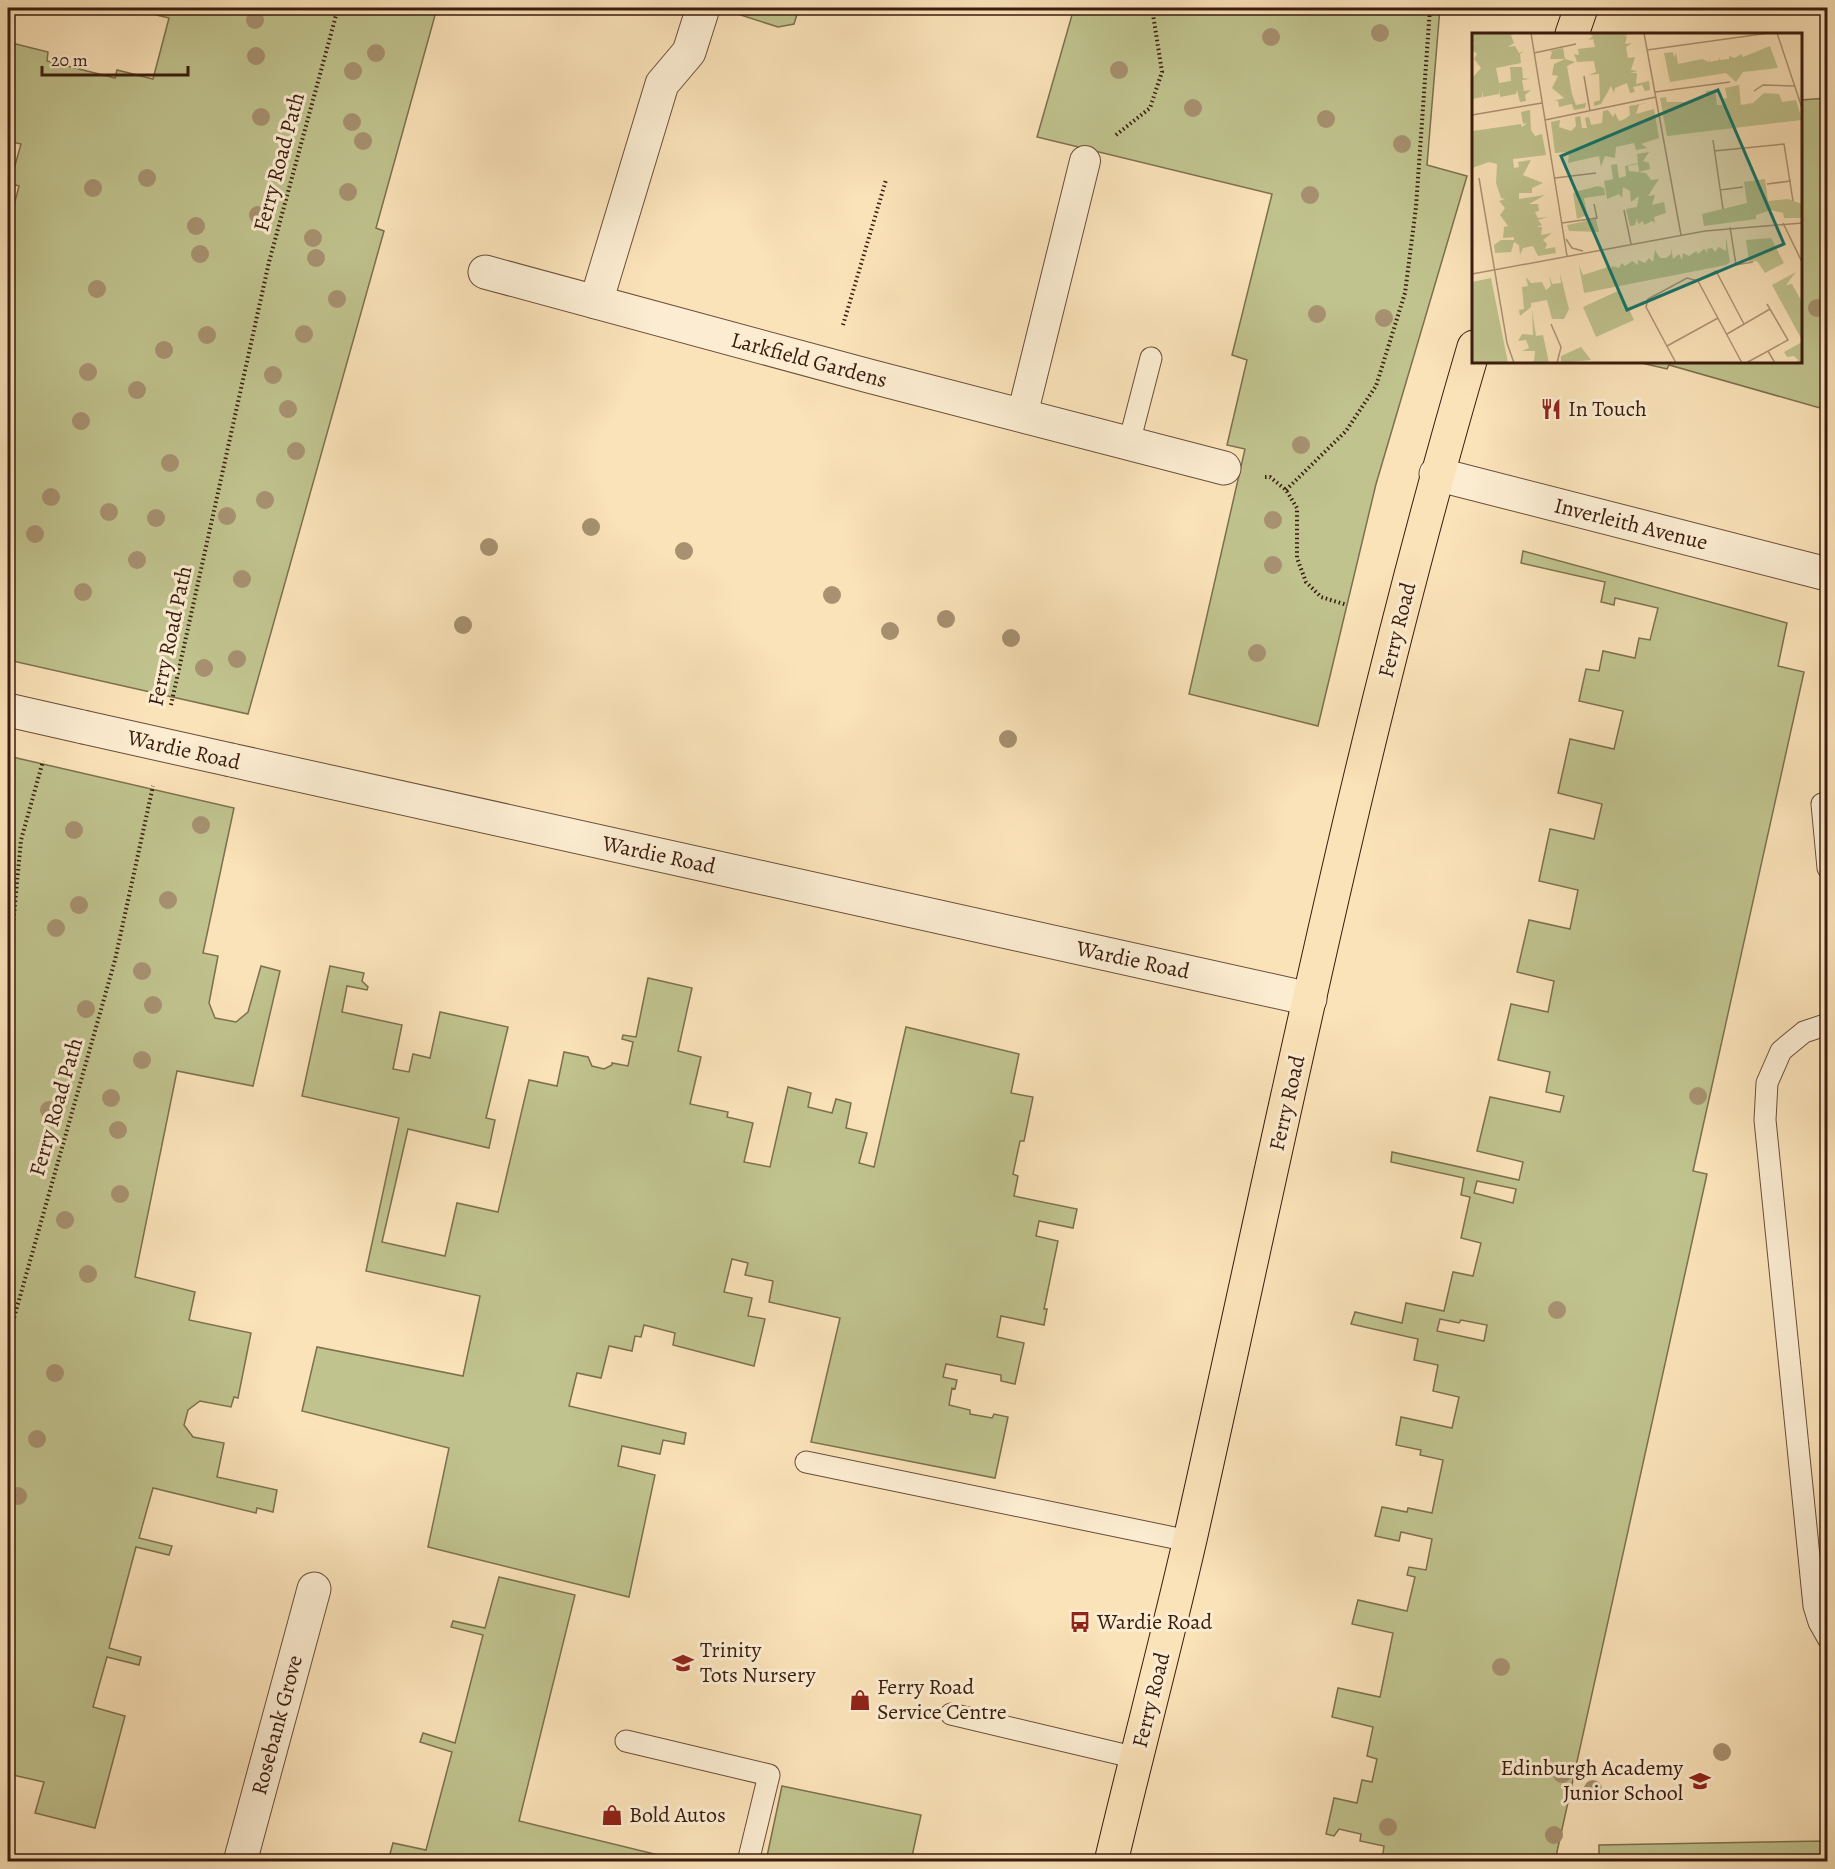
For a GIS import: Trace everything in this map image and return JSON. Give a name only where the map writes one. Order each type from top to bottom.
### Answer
[{"type":"main road","points":[[1572,33],[1581,8]]},
{"type":"main road","name":"Ferry Road","points":[[1111,1862],[1190,1541],[1368,742],[1437,474],[1472,351]]},
{"type":"street","points":[[596,302],[662,84],[689,52],[703,8]]},
{"type":"street","points":[[1022,416],[1085,161]]},
{"type":"street","name":"Larkfield Gardens","points":[[485,272],[831,366],[1224,468]]},
{"type":"street","name":"Inverleith Avenue","points":[[1437,474],[1827,574]]},
{"type":"street","name":"Wardie Road","points":[[8,710],[1310,999]]},
{"type":"street","name":"Rosebank Grove","points":[[240,1862],[314,1589]]},
{"type":"lane","points":[[1129,443],[1152,357]]},
{"type":"lane","points":[[1827,804],[1822,804],[1827,868]]},
{"type":"lane","points":[[1827,1024],[1804,1032],[1781,1051],[1767,1083],[1765,1120],[1814,1606],[1827,1638]]},
{"type":"lane","points":[[806,1462],[1190,1541]]},
{"type":"lane","points":[[951,1714],[1137,1758]]},
{"type":"lane","points":[[626,1741],[768,1775],[748,1862]]},
{"type":"path","name":"Ferry Road Path","points":[[169,716],[269,262],[338,8]]},
{"type":"path","points":[[1085,161],[1150,108],[1162,72],[1152,8]]},
{"type":"path","points":[[1286,490],[1346,431],[1376,386],[1405,293],[1416,207],[1430,8]]},
{"type":"path","points":[[831,366],[886,180]]},
{"type":"path","points":[[1258,475],[1270,477],[1286,490],[1297,508],[1297,558],[1306,582],[1321,597],[1347,605]]},
{"type":"path","points":[[8,978],[21,840],[68,724]]},
{"type":"path","name":"Ferry Road Path","points":[[8,1339],[115,960],[153,786]]},
{"type":"green space","points":[[128,8],[437,8],[376,228],[384,231],[248,714],[8,660],[8,229],[19,186],[10,183],[21,144],[8,141],[8,42],[48,52],[47,61],[115,78],[117,70],[153,79],[169,18]]},
{"type":"green space","points":[[725,8],[799,8],[794,24],[778,27],[725,10]]},
{"type":"green space","points":[[1074,8],[1440,8],[1427,165],[1467,176],[1376,484],[1318,726],[1189,694],[1245,449],[1227,445],[1247,360],[1232,355],[1272,194],[1037,137]]},
{"type":"green space","points":[[1827,98],[1827,410],[1669,365],[1667,369],[1641,363],[1802,363],[1802,100]]},
{"type":"green space","points":[[1523,551],[1787,623],[1778,666],[1804,672],[1693,1171],[1707,1174],[1555,1861],[1382,1861],[1384,1846],[1360,1841],[1361,1834],[1339,1829],[1334,1836],[1326,1834],[1334,1798],[1357,1803],[1362,1780],[1372,1782],[1377,1759],[1367,1756],[1373,1727],[1332,1717],[1338,1688],[1380,1697],[1393,1633],[1352,1624],[1358,1600],[1407,1611],[1415,1577],[1407,1575],[1409,1567],[1426,1570],[1432,1539],[1401,1532],[1399,1541],[1375,1536],[1382,1507],[1407,1512],[1408,1508],[1432,1513],[1443,1460],[1420,1455],[1421,1450],[1396,1445],[1401,1417],[1452,1428],[1459,1397],[1433,1391],[1438,1365],[1414,1360],[1418,1339],[1351,1324],[1355,1312],[1402,1323],[1406,1303],[1444,1311],[1453,1272],[1473,1276],[1481,1243],[1461,1238],[1470,1197],[1461,1195],[1464,1178],[1391,1162],[1392,1152],[1519,1180],[1523,1162],[1477,1151],[1490,1097],[1560,1112],[1564,1096],[1546,1092],[1550,1072],[1498,1060],[1511,1004],[1548,1012],[1554,981],[1517,972],[1529,920],[1570,929],[1578,890],[1539,881],[1550,829],[1594,839],[1602,804],[1558,793],[1570,739],[1614,749],[1623,711],[1579,701],[1586,669],[1599,671],[1603,651],[1635,658],[1639,638],[1650,640],[1658,608],[1615,598],[1614,605],[1601,602],[1605,582],[1521,563]],"holes":[[[1477,1181],[1516,1189],[1513,1203],[1474,1193]],[[1440,1319],[1487,1325],[1484,1341],[1437,1331]]]},
{"type":"green space","points":[[8,756],[234,808],[203,953],[218,956],[209,1003],[215,1018],[236,1022],[248,1012],[261,966],[280,971],[253,1086],[177,1071],[135,1277],[195,1292],[189,1320],[251,1333],[238,1398],[234,1397],[231,1407],[200,1401],[188,1410],[184,1425],[193,1437],[224,1443],[217,1477],[277,1490],[273,1512],[257,1508],[256,1513],[153,1488],[139,1538],[172,1546],[169,1555],[136,1547],[109,1648],[141,1657],[139,1665],[107,1657],[93,1707],[125,1716],[95,1828],[35,1813],[44,1782],[8,1774]]},
{"type":"green space","points":[[330,966],[364,973],[362,981],[368,987],[367,990],[347,986],[342,1012],[402,1025],[393,1069],[409,1072],[413,1054],[430,1058],[440,1012],[508,1027],[486,1118],[495,1120],[489,1148],[408,1129],[382,1242],[445,1256],[457,1203],[498,1212],[529,1080],[557,1086],[564,1052],[588,1057],[592,1066],[604,1069],[612,1063],[628,1066],[633,1042],[622,1039],[623,1035],[636,1037],[648,978],[692,988],[678,1051],[701,1057],[690,1104],[728,1112],[727,1117],[753,1123],[744,1162],[770,1167],[788,1087],[811,1093],[808,1107],[832,1113],[836,1099],[851,1103],[846,1128],[867,1133],[859,1163],[874,1167],[906,1027],[1019,1054],[1011,1093],[1033,1097],[1024,1141],[1020,1141],[1013,1174],[1018,1176],[1014,1196],[1077,1209],[1073,1228],[1039,1221],[1036,1236],[1058,1241],[1044,1309],[1047,1309],[1044,1325],[1001,1316],[997,1337],[1024,1343],[1015,1384],[1001,1381],[1001,1375],[946,1364],[943,1377],[957,1380],[955,1389],[952,1388],[949,1405],[970,1410],[970,1414],[992,1418],[994,1414],[1008,1417],[995,1478],[811,1442],[840,1318],[769,1302],[773,1281],[745,1275],[748,1263],[732,1259],[724,1292],[752,1298],[748,1316],[765,1319],[754,1366],[673,1345],[675,1333],[644,1325],[641,1337],[635,1336],[632,1351],[609,1346],[601,1378],[577,1373],[569,1406],[686,1433],[684,1444],[663,1440],[660,1454],[622,1446],[618,1466],[655,1475],[629,1597],[428,1547],[449,1448],[302,1411],[317,1347],[463,1376],[480,1296],[366,1271],[399,1118],[302,1096]]},
{"type":"green space","points":[[499,1577],[575,1595],[519,1821],[683,1861],[388,1861],[393,1843],[426,1850],[452,1752],[420,1742],[423,1733],[455,1743],[483,1635],[451,1627],[453,1621],[485,1628]]},
{"type":"green space","points":[[782,1786],[921,1815],[911,1861],[766,1861]]},
{"type":"green space","points":[[1827,1841],[1827,1861],[1599,1861],[1599,1845]]},
{"type":"place","name":"In Touch","points":[[1551,409]]},
{"type":"place","name":"Wardie Road","points":[[1080,1622]]},
{"type":"place","name":"Trinity Tots Nursery","points":[[683,1663]]},
{"type":"place","name":"Ferry Road Service Centre","points":[[860,1700]]},
{"type":"place","name":"Edinburgh Academy Junior School","points":[[1700,1781]]},
{"type":"place","name":"Bold Autos","points":[[612,1815]]}]
